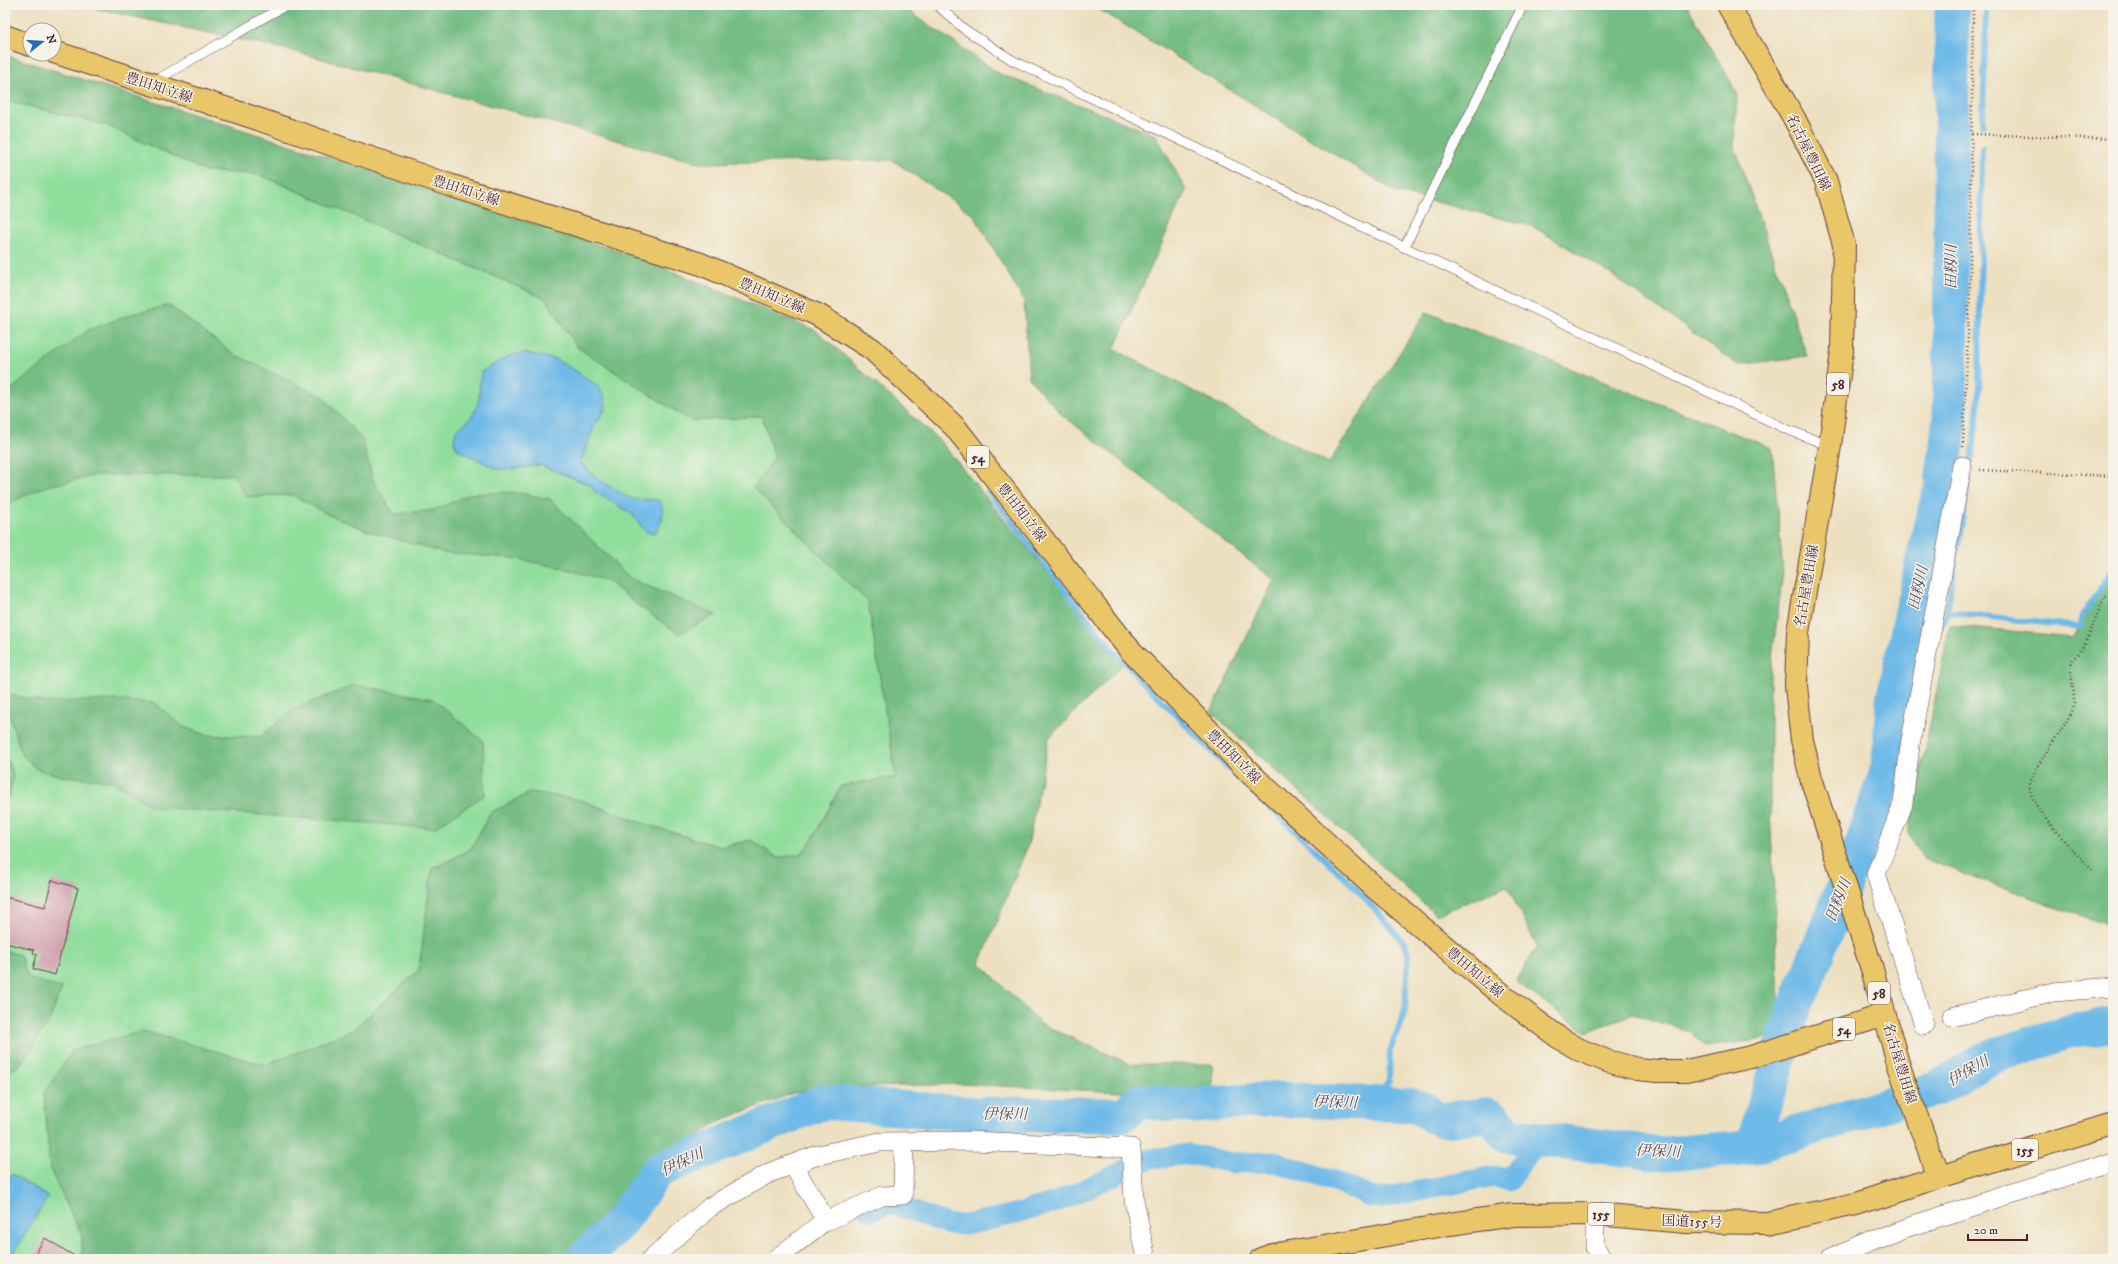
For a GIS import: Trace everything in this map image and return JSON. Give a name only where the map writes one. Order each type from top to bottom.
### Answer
[{"type":"main road","name":"名古屋豊田線","points":[[1728,5],[1794,118],[1826,181],[1844,245],[1842,350],[1830,446],[1798,632],[1796,686],[1798,707],[1802,740],[1813,787],[1872,969],[1898,1063],[1938,1177]]},
{"type":"main road","points":[[5,36],[22,42]]},
{"type":"main road","name":"豊田知立線","points":[[62,55],[449,185],[701,264],[818,314],[872,349],[955,428],[1130,650],[1252,775],[1373,886],[1503,996],[1558,1037],[1580,1050],[1607,1062],[1637,1069],[1658,1071],[1686,1070],[1751,1057],[1885,1015]]},
{"type":"main road","name":"国道155号","points":[[1261,1259],[1272,1255],[1311,1248],[1450,1224],[1513,1215],[1595,1214],[1686,1222],[1767,1223],[1856,1204],[1938,1177],[2113,1124]]},
{"type":"street","points":[[1924,1024],[1876,874],[1903,804],[1910,745],[1962,466]]},
{"type":"street","points":[[1952,1017],[2054,992],[2113,987]]},
{"type":"street","points":[[651,1259],[710,1207],[769,1173],[818,1155],[880,1142],[971,1141],[1131,1148],[1134,1200],[1146,1259]]},
{"type":"street","points":[[776,1259],[826,1221],[882,1196],[902,1195],[904,1142]]},
{"type":"street","points":[[1829,1259],[1902,1229],[2113,1161]]},
{"type":"street","points":[[793,1165],[826,1221]]},
{"type":"street","points":[[1595,1214],[1595,1246],[1602,1259]]},
{"type":"lane","points":[[150,84],[286,5]]},
{"type":"lane","points":[[937,5],[964,29],[1012,60],[1786,429],[1830,446]]},
{"type":"lane","points":[[1404,248],[1523,5]]},
{"type":"path","points":[[1973,5],[1970,289],[1962,466],[1984,470],[2113,476]]},
{"type":"path","points":[[1972,134],[2113,140]]},
{"type":"path","points":[[2092,870],[2057,831],[2033,800],[2029,788],[2033,772],[2052,746],[2073,708],[2072,662],[2082,648],[2105,596],[2113,587]]},
{"type":"green space","points":[[79,5],[900,5],[1000,74],[1156,135],[1186,190],[1114,349],[1329,463],[1426,312],[1772,448],[1783,572],[1770,673],[1770,808],[1780,1024],[1766,1039],[1705,1047],[1689,1031],[1633,1014],[1586,1032],[1516,982],[1537,946],[1507,886],[1436,915],[1211,712],[1274,580],[1061,414],[1029,378],[1024,301],[974,215],[892,160],[699,163],[293,51]]},
{"type":"green space","points":[[1092,5],[1687,5],[1737,93],[1734,145],[1807,356],[1738,365],[1605,270],[1532,226],[1396,192]]},
{"type":"green space","points":[[5,55],[22,60],[22,62],[27,62],[326,156],[645,260],[817,331],[940,441],[1123,664],[1049,738],[1028,845],[980,963],[1041,1024],[1130,1064],[1212,1064],[1214,1092],[1141,1093],[959,1084],[839,1088],[793,1093],[719,1121],[633,1178],[571,1259],[82,1259],[82,1236],[50,1169],[44,1093],[73,1050],[143,1031],[265,1065],[353,1030],[419,970],[432,869],[471,849],[490,813],[531,792],[580,800],[642,823],[720,847],[751,840],[778,858],[801,854],[813,838],[841,786],[896,777],[868,602],[753,488],[775,458],[762,416],[691,421],[577,347],[546,299],[258,174],[205,171],[106,125],[5,100]]},
{"type":"green space","points":[[5,100],[106,125],[205,171],[258,174],[546,299],[577,347],[691,421],[762,416],[775,458],[753,488],[868,602],[896,777],[841,786],[813,838],[801,854],[778,858],[751,840],[720,847],[642,823],[580,800],[490,813],[471,849],[432,869],[419,970],[353,1030],[265,1066],[143,1031],[50,1169],[82,1236],[82,1259],[5,1259]]},
{"type":"green space","points":[[168,305],[234,354],[323,397],[362,439],[374,482],[394,514],[434,510],[470,494],[513,492],[550,499],[631,579],[716,615],[679,634],[636,604],[608,581],[563,568],[511,558],[444,553],[369,531],[329,515],[292,495],[246,497],[234,475],[97,475],[44,487],[5,505],[5,394],[88,330],[129,315]]},
{"type":"green space","points":[[2113,571],[2113,927],[1924,859],[1908,833],[1950,625],[2072,637]]},
{"type":"green space","points":[[355,685],[433,699],[483,741],[485,795],[434,828],[153,807],[112,781],[61,776],[36,769],[22,755],[5,701],[5,694],[46,702],[113,700],[155,703],[183,727],[207,735],[260,737],[296,708]]},
{"type":"green space","points":[[5,755],[13,773],[10,796],[5,799]]},
{"type":"green space","points":[[5,951],[20,955],[28,978],[62,988],[50,1019],[19,1066],[5,1073]]},
{"type":"water","points":[[526,353],[555,359],[599,387],[604,397],[606,408],[593,429],[581,461],[584,466],[596,477],[628,497],[641,500],[660,501],[663,514],[660,525],[655,533],[646,532],[631,513],[595,492],[591,485],[539,465],[514,469],[497,469],[457,449],[454,441],[456,430],[475,412],[479,398],[481,372],[511,355]]},
{"type":"water","points":[[12,1174],[48,1197],[10,1259],[6,1259],[5,1186]]},
{"type":"building","points":[[52,880],[78,888],[55,975],[33,969],[37,954],[33,953],[34,950],[5,943],[5,897],[45,907]]},
{"type":"building","points":[[45,1238],[79,1259],[32,1259]]},
{"type":"waterway","name":"田籾川","points":[[1752,1147],[1792,1015],[1867,829],[1889,765],[1893,700],[1930,528],[1942,485],[1950,417],[1952,5]]},
{"type":"waterway","points":[[1983,124],[1986,5]]},
{"type":"waterway","points":[[1972,460],[1979,395],[1982,147]]},
{"type":"waterway","points":[[1939,630],[1947,612],[1969,479]]},
{"type":"waterway","points":[[988,491],[1113,651],[1230,770],[1358,890],[1406,945],[1408,956],[1405,1011],[1390,1051],[1389,1081],[1373,1103]]},
{"type":"waterway","points":[[1947,612],[2080,627],[2081,618],[2113,569]]},
{"type":"waterway","name":"伊保川","points":[[583,1259],[621,1222],[657,1171],[823,1102],[974,1114],[1123,1115],[1140,1101],[1192,1106],[1273,1099],[1411,1105],[1424,1109],[1435,1118],[1442,1120],[1486,1115],[1496,1119],[1507,1135],[1663,1154],[1752,1147],[1936,1089],[1992,1056],[2069,1032],[2113,1024]]},
{"type":"waterway","points":[[870,1211],[884,1205],[896,1205],[947,1224],[965,1225],[1015,1214],[1059,1201],[1150,1159],[1190,1154],[1233,1163],[1275,1162],[1337,1182],[1370,1197],[1382,1198],[1495,1176],[1509,1181],[1538,1139]]}]
